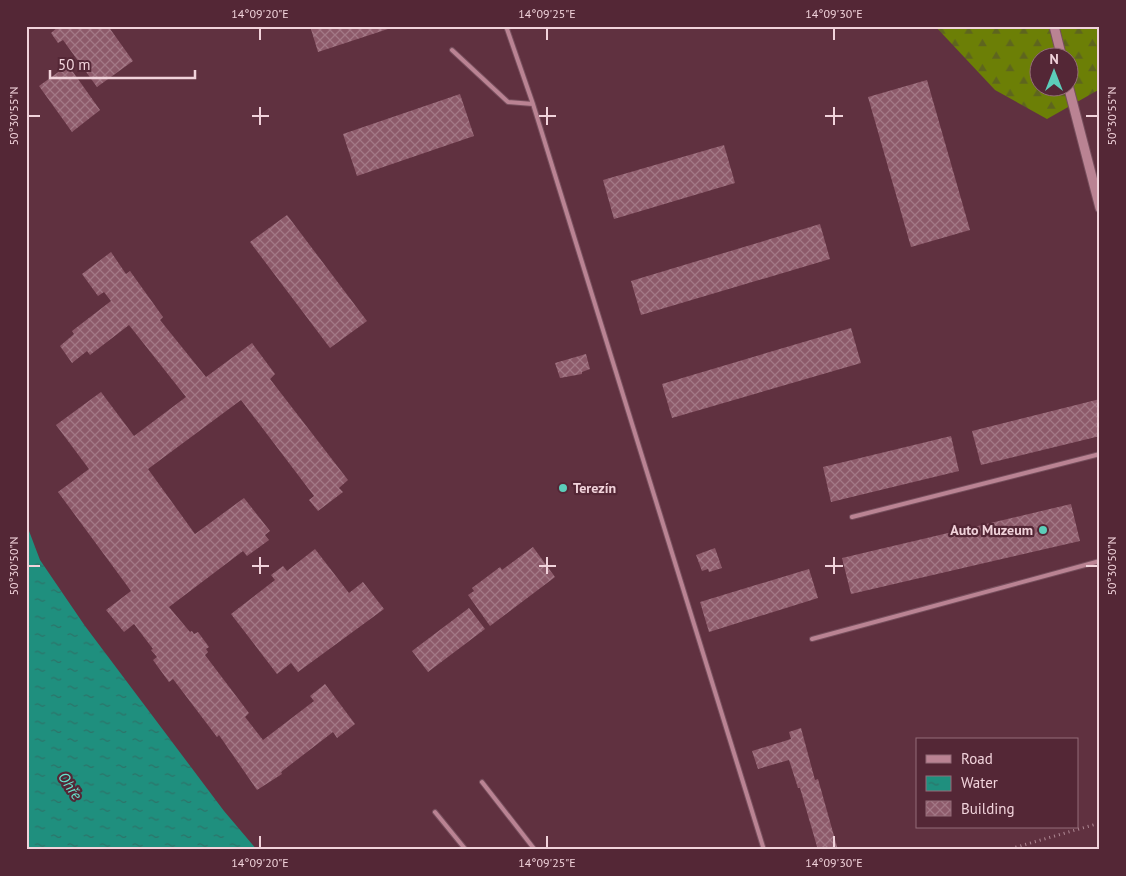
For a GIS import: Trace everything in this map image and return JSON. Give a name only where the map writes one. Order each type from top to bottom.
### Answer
[{"type":"street","points":[[1054,26],[1060,48]]},
{"type":"street","points":[[1071,98],[1100,208]]},
{"type":"lane","points":[[506,26],[533,104],[764,850]]},
{"type":"lane","points":[[452,50],[508,102],[533,104]]},
{"type":"lane","points":[[852,517],[1100,454]]},
{"type":"lane","points":[[812,640],[1100,561]]},
{"type":"lane","points":[[482,782],[535,850]]},
{"type":"lane","points":[[435,812],[466,850]]},
{"type":"path","points":[[1006,850],[1100,823]]},
{"type":"green space","points":[[935,26],[1100,26],[1100,89],[1047,119],[995,90]]},
{"type":"water","name":"Ohře","points":[[26,523],[40,560],[85,626],[224,811],[257,850],[26,850]]},
{"type":"building","points":[[59,26],[108,26],[133,61],[97,87],[63,40],[58,43],[51,33]]},
{"type":"building","points":[[310,26],[394,26],[394,27],[318,52]]},
{"type":"building","points":[[68,65],[100,110],[72,132],[39,86]]},
{"type":"building","points":[[927,80],[970,230],[911,247],[868,97]]},
{"type":"building","points":[[460,94],[474,136],[357,176],[343,134]]},
{"type":"building","points":[[724,145],[735,183],[614,219],[603,180]]},
{"type":"building","points":[[287,215],[367,321],[330,348],[250,242]]},
{"type":"building","points":[[820,224],[830,259],[641,315],[631,281]]},
{"type":"building","points":[[111,252],[126,274],[130,271],[163,317],[160,320],[206,377],[252,343],[275,374],[270,379],[348,480],[339,488],[343,492],[318,511],[309,500],[314,496],[241,400],[148,469],[195,534],[244,498],[270,531],[265,535],[269,540],[247,556],[243,551],[169,607],[190,632],[192,631],[194,634],[198,632],[209,647],[206,649],[208,652],[205,655],[249,713],[245,717],[263,740],[314,701],[310,696],[325,684],[355,724],[337,738],[333,732],[281,772],[282,774],[257,790],[219,735],[217,737],[173,679],[169,682],[153,660],[157,657],[151,650],[153,649],[134,624],[124,632],[106,610],[131,591],[58,492],[89,469],[56,425],[101,392],[134,436],[186,397],[129,325],[90,355],[87,351],[72,363],[60,346],[74,334],[72,331],[111,301],[104,292],[98,296],[82,274]]},
{"type":"building","points":[[851,328],[861,363],[672,418],[662,384]]},
{"type":"building","points":[[586,354],[590,369],[582,372],[582,374],[560,378],[555,363]]},
{"type":"building","points":[[1100,399],[1100,436],[981,465],[972,431]]},
{"type":"building","points":[[951,436],[959,471],[831,502],[823,467]]},
{"type":"building","points":[[1071,504],[1080,541],[851,594],[842,558]]},
{"type":"building","points":[[533,547],[555,577],[490,626],[468,595],[474,591],[472,588],[500,567],[502,570]]},
{"type":"building","points":[[715,548],[722,568],[709,572],[708,569],[702,571],[696,555]]},
{"type":"building","points":[[315,549],[349,593],[363,582],[384,609],[298,672],[291,663],[277,674],[231,614],[275,580],[271,575],[283,566],[287,571]]},
{"type":"building","points":[[809,569],[818,598],[709,632],[700,602]]},
{"type":"building","points":[[469,608],[485,629],[428,672],[412,651]]},
{"type":"building","points":[[801,728],[815,780],[818,779],[838,850],[818,850],[800,788],[798,788],[789,760],[758,769],[752,751],[791,739],[789,732]]},
{"type":"place","name":"Terezín","points":[[563,488]]},
{"type":"place","name":"Auto Muzeum","points":[[1043,530]]}]
